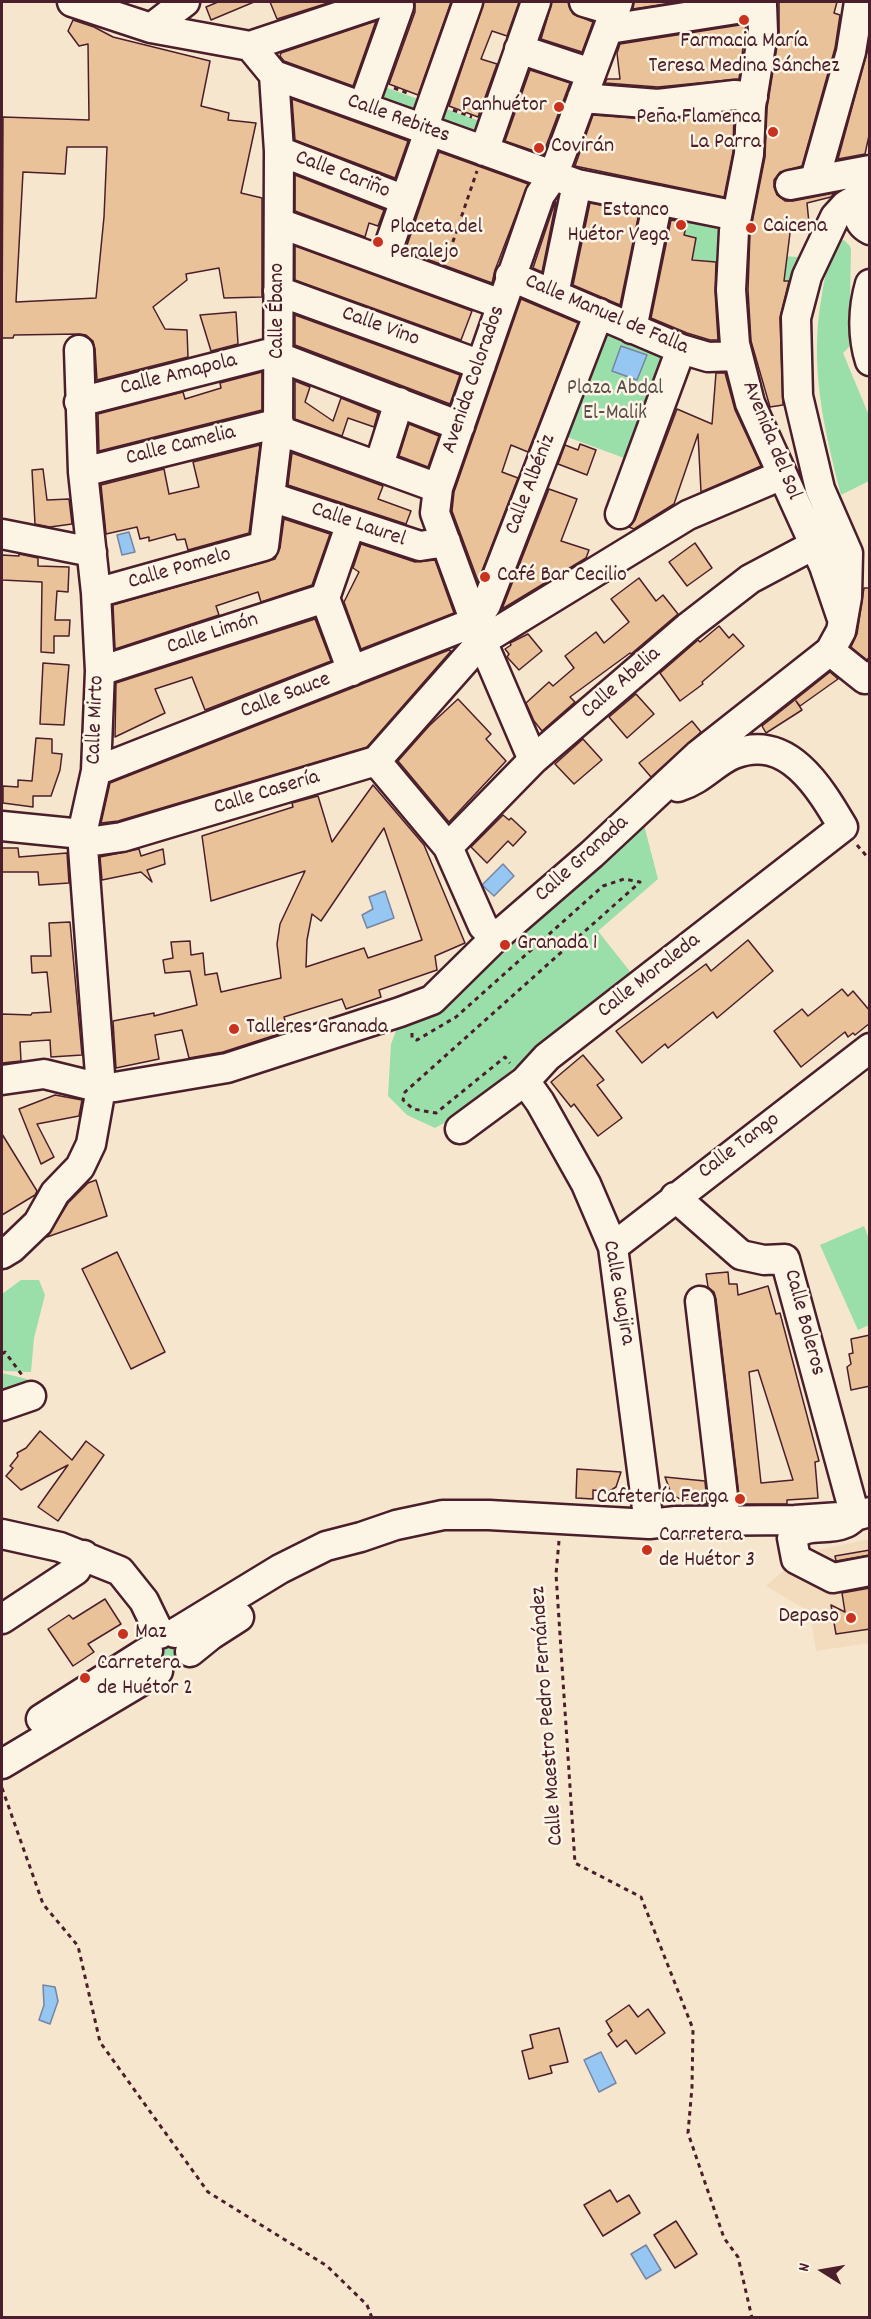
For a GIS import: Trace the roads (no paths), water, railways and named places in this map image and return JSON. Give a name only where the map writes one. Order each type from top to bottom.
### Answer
[{"type":"street","points":[[151,28],[185,2]]},
{"type":"street","points":[[384,260],[468,2]]},
{"type":"street","points":[[484,151],[536,2]]},
{"type":"street","points":[[584,2],[614,14]]},
{"type":"street","points":[[859,2],[851,52],[803,182],[870,170]]},
{"type":"street","points":[[80,3],[151,28],[250,46],[391,4]]},
{"type":"street","points":[[363,107],[391,4]]},
{"type":"street","name":"Avenida del Sol","points":[[614,14],[762,4],[763,32],[753,97],[749,154],[734,231],[731,290],[738,356],[750,403],[834,590],[843,621]]},
{"type":"street","name":"Avenida Colorados","points":[[533,760],[479,631],[435,513],[438,488],[540,195],[565,180],[586,86],[614,14]]},
{"type":"street","points":[[250,46],[274,75]]},
{"type":"street","points":[[519,49],[586,86],[658,104],[735,95],[753,97]]},
{"type":"street","name":"Calle Rebites","points":[[274,75],[565,180],[737,216]]},
{"type":"street","name":"Calle Ébano","points":[[264,546],[278,427],[279,151],[274,75]]},
{"type":"street","name":"Calle Cariño","points":[[279,151],[405,200]]},
{"type":"street","points":[[554,294],[565,180]]},
{"type":"street","name":"Calle Granada","points":[[101,1088],[227,1068],[432,1000],[495,938],[660,792],[698,755],[830,651],[838,638],[843,621],[849,582],[848,552],[820,489],[798,396],[796,318],[807,276],[835,217],[858,198],[868,208]]},
{"type":"street","points":[[632,330],[658,201]]},
{"type":"street","points":[[279,223],[501,304]]},
{"type":"street","name":"Calle Manuel de Falla","points":[[510,276],[681,349],[708,357],[738,356]]},
{"type":"street","points":[[870,284],[864,305],[867,351],[870,361]]},
{"type":"street","name":"Calle Vino","points":[[278,291],[482,365]]},
{"type":"street","name":"Calle Albéniz","points":[[479,631],[486,604],[599,313]]},
{"type":"street","points":[[620,514],[681,349]]},
{"type":"street","name":"Calle Mirto","points":[[79,350],[82,472],[96,593],[100,671],[96,771],[82,834],[101,1088]]},
{"type":"street","points":[[278,354],[459,426]]},
{"type":"street","name":"Calle Amapola","points":[[79,402],[278,354]]},
{"type":"street","points":[[379,465],[399,402]]},
{"type":"street","points":[[278,427],[438,488]]},
{"type":"street","name":"Calle Camelia","points":[[82,472],[278,427]]},
{"type":"street","points":[[495,938],[483,926],[448,847],[376,761],[479,631],[688,515],[782,475]]},
{"type":"street","name":"Calle Laurel","points":[[271,497],[420,546],[446,542]]},
{"type":"street","points":[[351,523],[325,598],[352,671]]},
{"type":"street","points":[[2,534],[92,552]]},
{"type":"street","name":"Calle Abelia","points":[[448,847],[533,760],[688,627],[750,579],[814,545]]},
{"type":"street","name":"Calle Pomelo","points":[[96,593],[264,546]]},
{"type":"street","name":"Calle Limón","points":[[100,671],[325,598]]},
{"type":"street","name":"Calle Sauce","points":[[96,771],[352,671],[479,631]]},
{"type":"street","points":[[830,651],[865,680],[870,676]]},
{"type":"street","name":"Calle Moraleda","points":[[460,1129],[525,1081],[548,1057],[843,827],[822,791],[787,757],[764,748],[734,754],[693,782],[660,792]]},
{"type":"street","name":"Calle Casería","points":[[2,826],[82,834],[94,841],[122,837],[376,761]]},
{"type":"street","name":"Calle Tango","points":[[613,1247],[870,1048]]},
{"type":"street","points":[[2,1080],[44,1074],[101,1088],[91,1144],[80,1167],[55,1193],[38,1223],[12,1248],[2,1254]]},
{"type":"street","name":"Calle Guajira","points":[[525,1081],[540,1102],[586,1184],[613,1247],[649,1524]]},
{"type":"street","name":"Calle Boleros","points":[[675,1197],[741,1256],[764,1260],[785,1259],[865,1519]]},
{"type":"street","points":[[700,1301],[726,1522]]},
{"type":"street","points":[[2,1406],[26,1386]]},
{"type":"street","points":[[2,1745],[166,1648],[211,1635],[329,1562],[361,1537],[396,1525],[442,1515],[560,1518],[649,1524],[676,1521],[865,1519]]},
{"type":"street","points":[[649,1524],[673,1531],[792,1538],[806,1529],[843,1525],[865,1519]]},
{"type":"street","points":[[2,1534],[84,1555],[120,1571],[144,1601],[166,1648]]},
{"type":"street","points":[[792,1538],[796,1559],[833,1578],[870,1571]]},
{"type":"street","points":[[2,1619],[76,1570],[84,1555]]},
{"type":"street","points":[[2,1764],[166,1648]]},
{"type":"water","points":[[621,346],[647,355],[637,380],[612,371]]},
{"type":"water","points":[[129,532],[135,552],[122,555],[117,535]]},
{"type":"water","points":[[503,864],[514,876],[494,896],[482,885]]},
{"type":"water","points":[[385,891],[394,918],[367,928],[362,915],[373,909],[369,897]]},
{"type":"water","points":[[43,1985],[55,1987],[58,2001],[50,2024],[39,2020],[44,2005]]},
{"type":"water","points":[[601,2052],[616,2083],[599,2092],[584,2060]]},
{"type":"water","points":[[646,2245],[661,2270],[646,2279],[631,2254]]},
{"type":"place","name":"Farmacia María Teresa Medina Sánchez","points":[[744,20]]},
{"type":"place","name":"Panhuétor","points":[[559,107]]},
{"type":"place","name":"Peña Flamenca La Parra","points":[[773,132]]},
{"type":"place","name":"Covirán","points":[[539,148]]},
{"type":"place","name":"Estanco Huétor Vega","points":[[681,225]]},
{"type":"place","name":"Caicena","points":[[751,228]]},
{"type":"place","name":"Placeta del Peralejo","points":[[378,242]]},
{"type":"place","name":"Café Bar Cecilio","points":[[485,577]]},
{"type":"place","name":"Granada 1","points":[[505,945]]},
{"type":"place","name":"Talleres Granada","points":[[234,1029]]},
{"type":"place","name":"Cafetería Ferga","points":[[740,1499]]},
{"type":"place","name":"Carretera de Huétor 3","points":[[647,1550]]},
{"type":"place","name":"Depaso","points":[[851,1618]]},
{"type":"place","name":"Maz","points":[[123,1634]]},
{"type":"place","name":"Carretera de Huétor 2","points":[[85,1678]]},
{"type":"park label","name":"Plaza Abdal El-Malik","points":[[615,402]]}]
